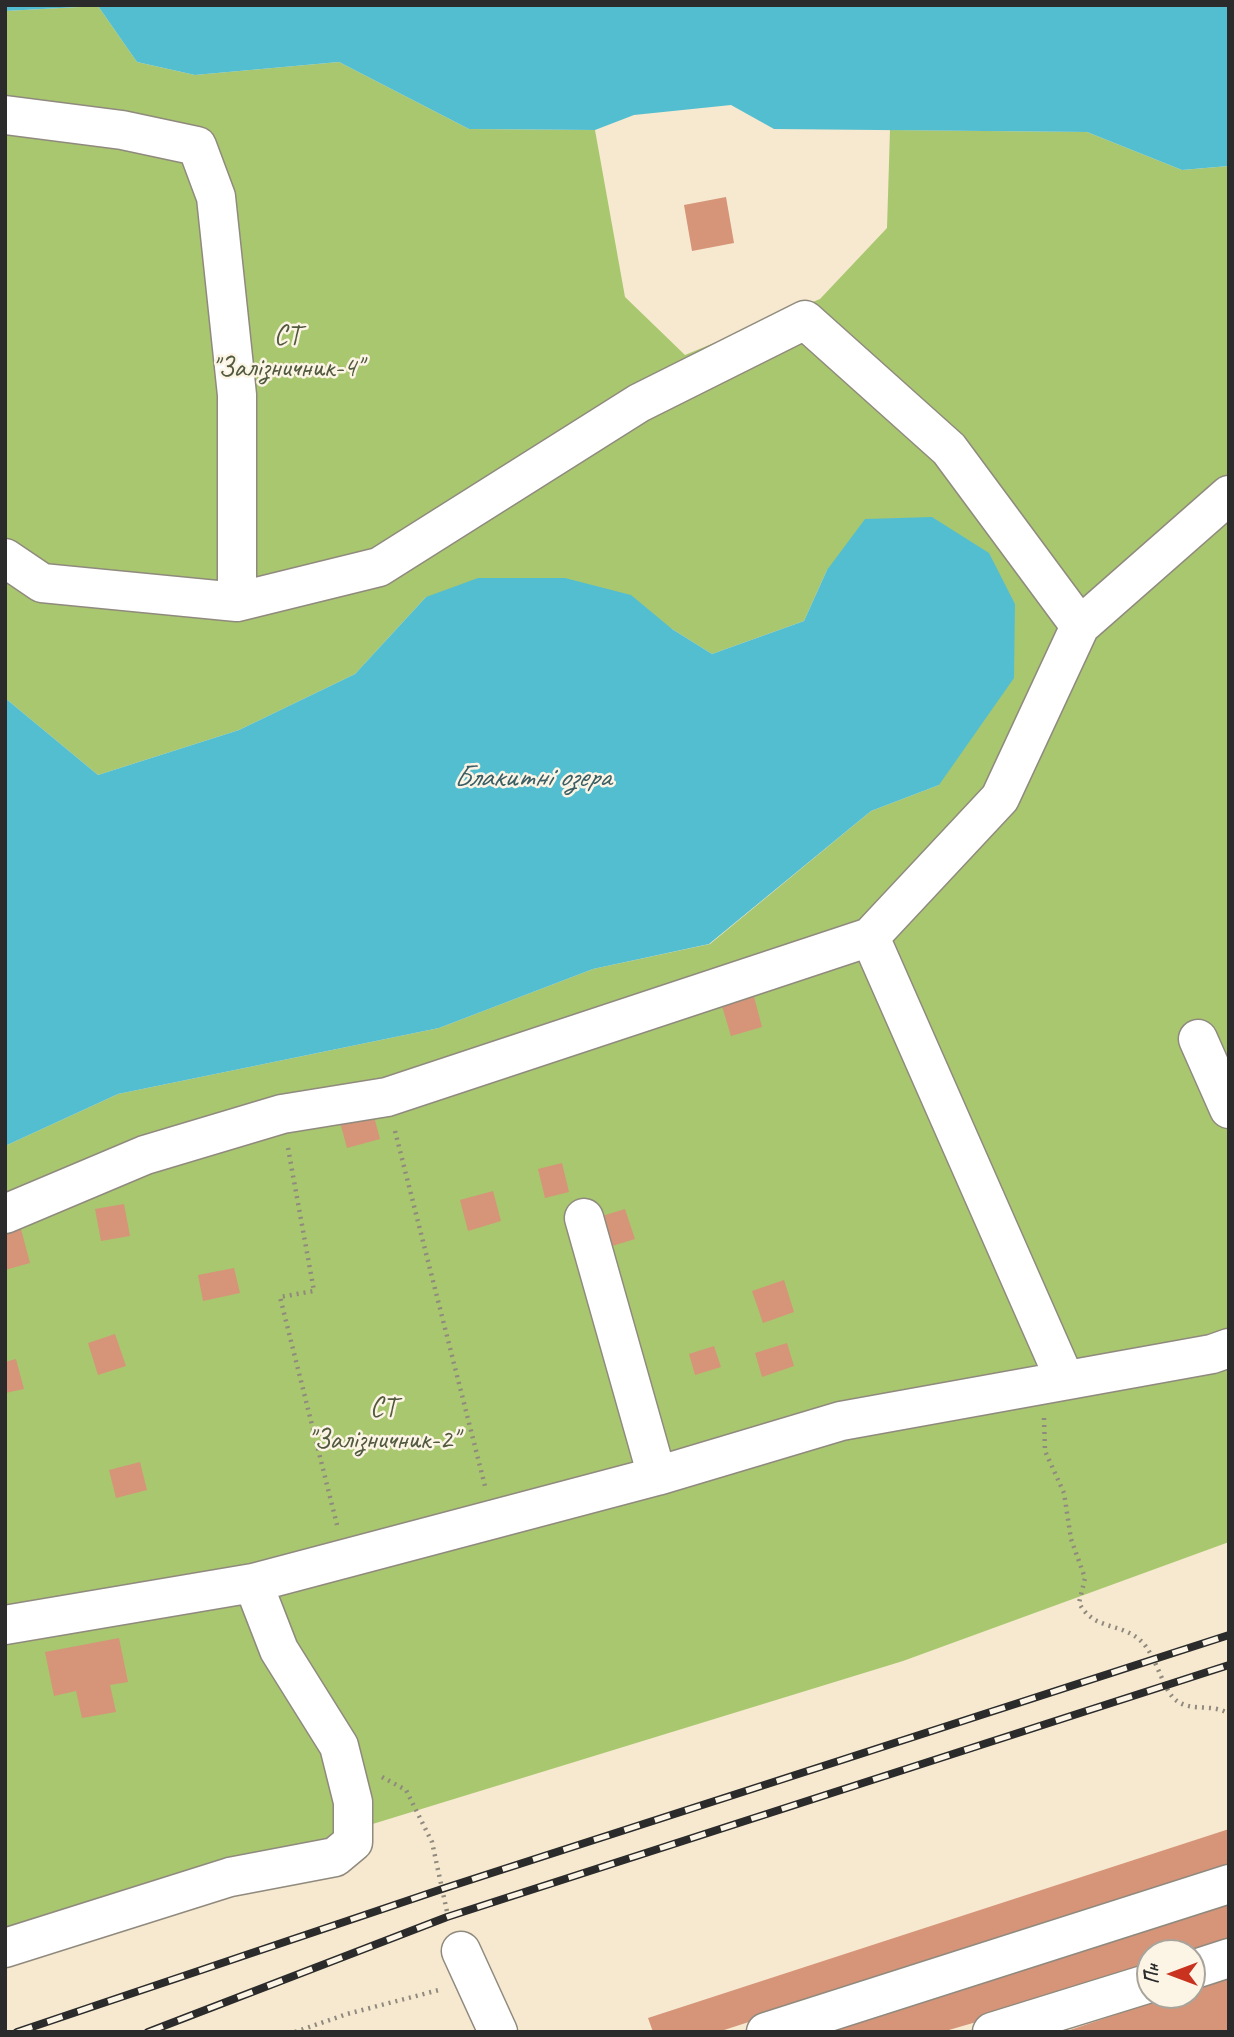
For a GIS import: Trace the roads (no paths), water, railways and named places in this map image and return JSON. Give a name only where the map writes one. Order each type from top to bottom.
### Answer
[{"type":"lane","points":[[5,115],[122,130],[197,146],[216,197],[237,396],[237,602]]},
{"type":"lane","points":[[5,558],[42,583],[237,602],[379,567],[639,403],[805,320],[949,449],[1080,626]]},
{"type":"lane","points":[[5,1214],[145,1155],[282,1114],[387,1097],[870,937],[1000,798],[1080,626],[1229,495]]},
{"type":"lane","points":[[870,937],[1053,1383]]},
{"type":"lane","points":[[1198,1039],[1229,1109]]},
{"type":"lane","points":[[583,1218],[657,1476]]},
{"type":"lane","points":[[5,1625],[253,1583],[657,1476],[841,1421],[1212,1354],[1229,1348]]},
{"type":"lane","points":[[5,1948],[230,1877],[335,1857],[353,1842],[353,1802],[339,1746],[279,1650],[253,1583]]},
{"type":"lane","points":[[766,2032],[1229,1884]]},
{"type":"lane","points":[[461,1949],[498,2032]]},
{"type":"lane","points":[[1206,1965],[1229,1958]]},
{"type":"lane","points":[[992,2032],[1136,1987]]},
{"type":"water","points":[[5,5],[1229,5],[1229,166],[1182,170],[1087,132],[774,129],[731,105],[634,115],[595,130],[469,129],[339,62],[195,75],[137,62],[98,6],[5,11]]},
{"type":"water","name":"Блакитні озера","points":[[932,517],[989,553],[1015,604],[1014,678],[939,785],[871,811],[709,944],[593,969],[439,1028],[118,1094],[5,1146],[5,698],[98,775],[239,730],[355,674],[426,597],[478,578],[565,578],[631,595],[672,629],[712,654],[804,621],[827,570],[865,519]]},
{"type":"railway","points":[[17,2032],[442,1889],[1229,1635]]},
{"type":"railway","points":[[148,2032],[447,1917],[1229,1665]]},
{"type":"park label","name":"СТ \"Залізничник-4\"","points":[[287,353]]},
{"type":"park label","name":"СТ \"Залізничник-2\"","points":[[383,1425]]}]
